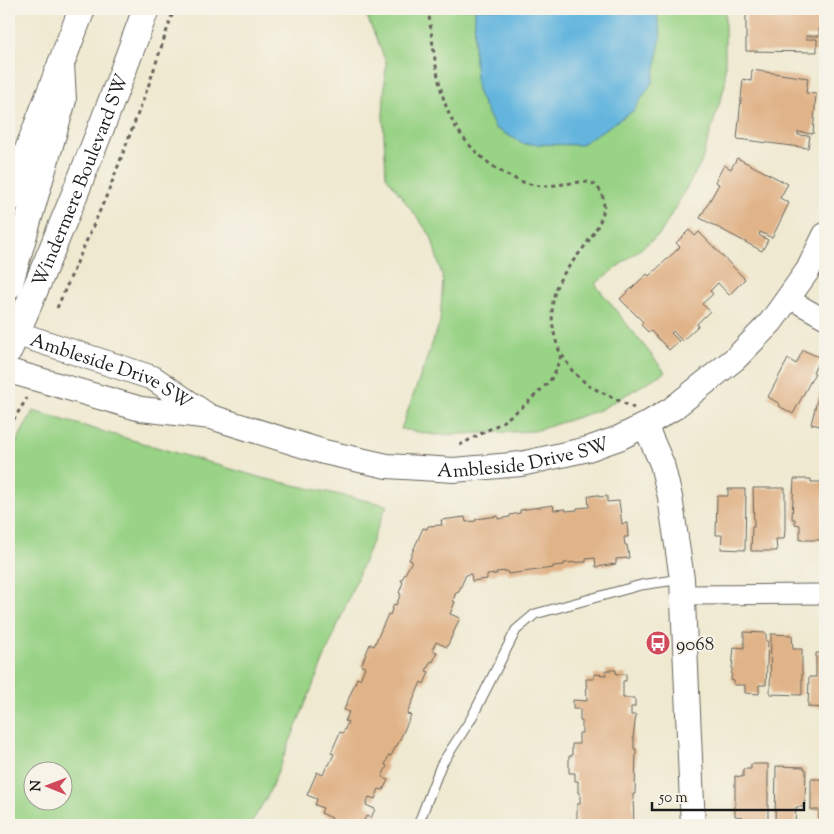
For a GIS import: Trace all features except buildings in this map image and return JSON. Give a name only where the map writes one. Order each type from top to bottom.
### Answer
[{"type":"main road","points":[[9,199],[82,9]]},
{"type":"main road","name":"Windermere Boulevard SW","points":[[11,338],[110,109],[146,9]]},
{"type":"main road","points":[[9,286],[63,100],[61,64]]},
{"type":"street","name":"Ambleside Drive SW","points":[[9,371],[141,409],[211,417],[333,454],[387,466],[454,470],[521,464],[588,449],[619,438],[672,409],[736,358],[771,322],[808,270],[819,264],[825,235]]},
{"type":"street","points":[[788,298],[825,319]]},
{"type":"street","name":"Ambleside Drive SW","points":[[11,338],[153,378],[211,417]]},
{"type":"street","points":[[645,425],[662,464],[670,497],[683,587],[693,825]]},
{"type":"street","points":[[683,587],[825,594]]},
{"type":"lane","points":[[418,825],[441,765],[470,719],[516,630],[535,614],[641,586],[683,587]]},
{"type":"path","points":[[57,308],[109,190],[148,87],[174,9]]},
{"type":"path","points":[[428,9],[438,75],[445,106],[452,122],[479,154],[494,168],[528,183],[547,186],[583,182],[592,183],[599,188],[604,202],[602,215],[595,233],[565,271],[552,304],[555,340],[561,355],[573,372],[590,386],[632,406]]},
{"type":"path","points":[[457,447],[501,424],[525,405],[554,375],[561,355]]},
{"type":"path","points":[[9,427],[27,398]]},
{"type":"green space","points":[[359,9],[725,9],[725,85],[701,163],[660,234],[595,284],[665,372],[600,410],[535,431],[435,435],[401,429],[440,322],[443,279],[431,236],[386,176],[383,115],[386,62],[366,14]]},
{"type":"green space","points":[[33,411],[262,478],[387,505],[268,795],[250,825],[9,825],[9,456]]},
{"type":"water","points":[[475,9],[656,9],[661,36],[653,81],[633,111],[580,145],[524,144],[495,128],[477,91],[474,51]]},
{"type":"place","name":"9068","points":[[658,643]]}]
